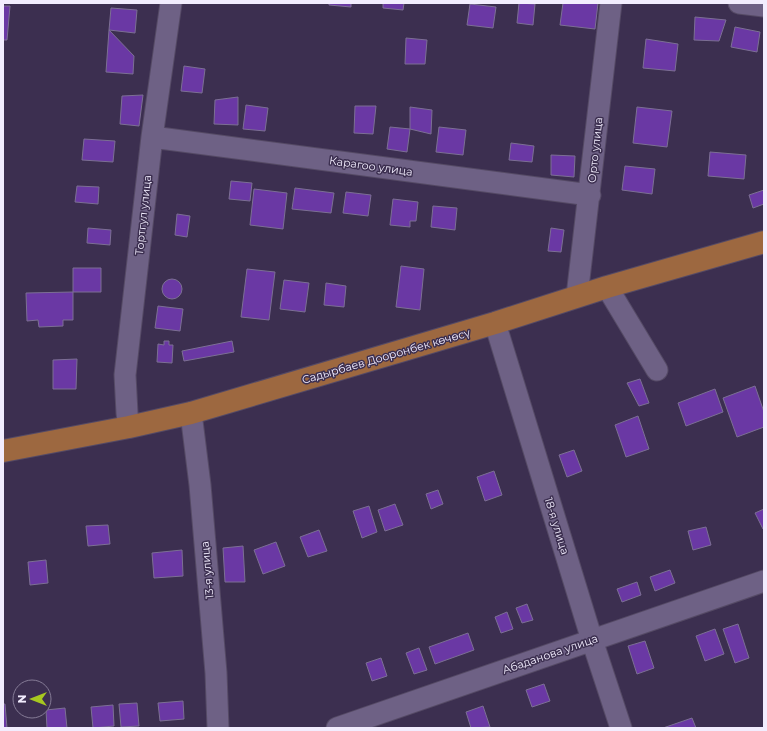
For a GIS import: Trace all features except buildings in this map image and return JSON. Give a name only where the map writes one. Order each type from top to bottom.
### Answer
[{"type":"main road","name":"Садырбаев Дооронбек көчөсү","points":[[3,451],[129,427],[191,413],[495,324],[577,296],[764,242]]},
{"type":"street","name":"Тортгул улица","points":[[129,427],[125,376],[152,137],[171,3]]},
{"type":"street","name":"Орто улица","points":[[577,296],[590,195],[611,3]]},
{"type":"street","points":[[739,3],[764,6]]},
{"type":"street","name":"Карагоо улица","points":[[152,137],[590,195]]},
{"type":"street","points":[[608,287],[657,370]]},
{"type":"street","name":"18-я улица","points":[[495,324],[592,640],[621,728]]},
{"type":"street","name":"13-я улица","points":[[191,413],[200,485],[216,673],[218,728]]},
{"type":"street","name":"Абаданова улица","points":[[337,728],[764,581]]}]
